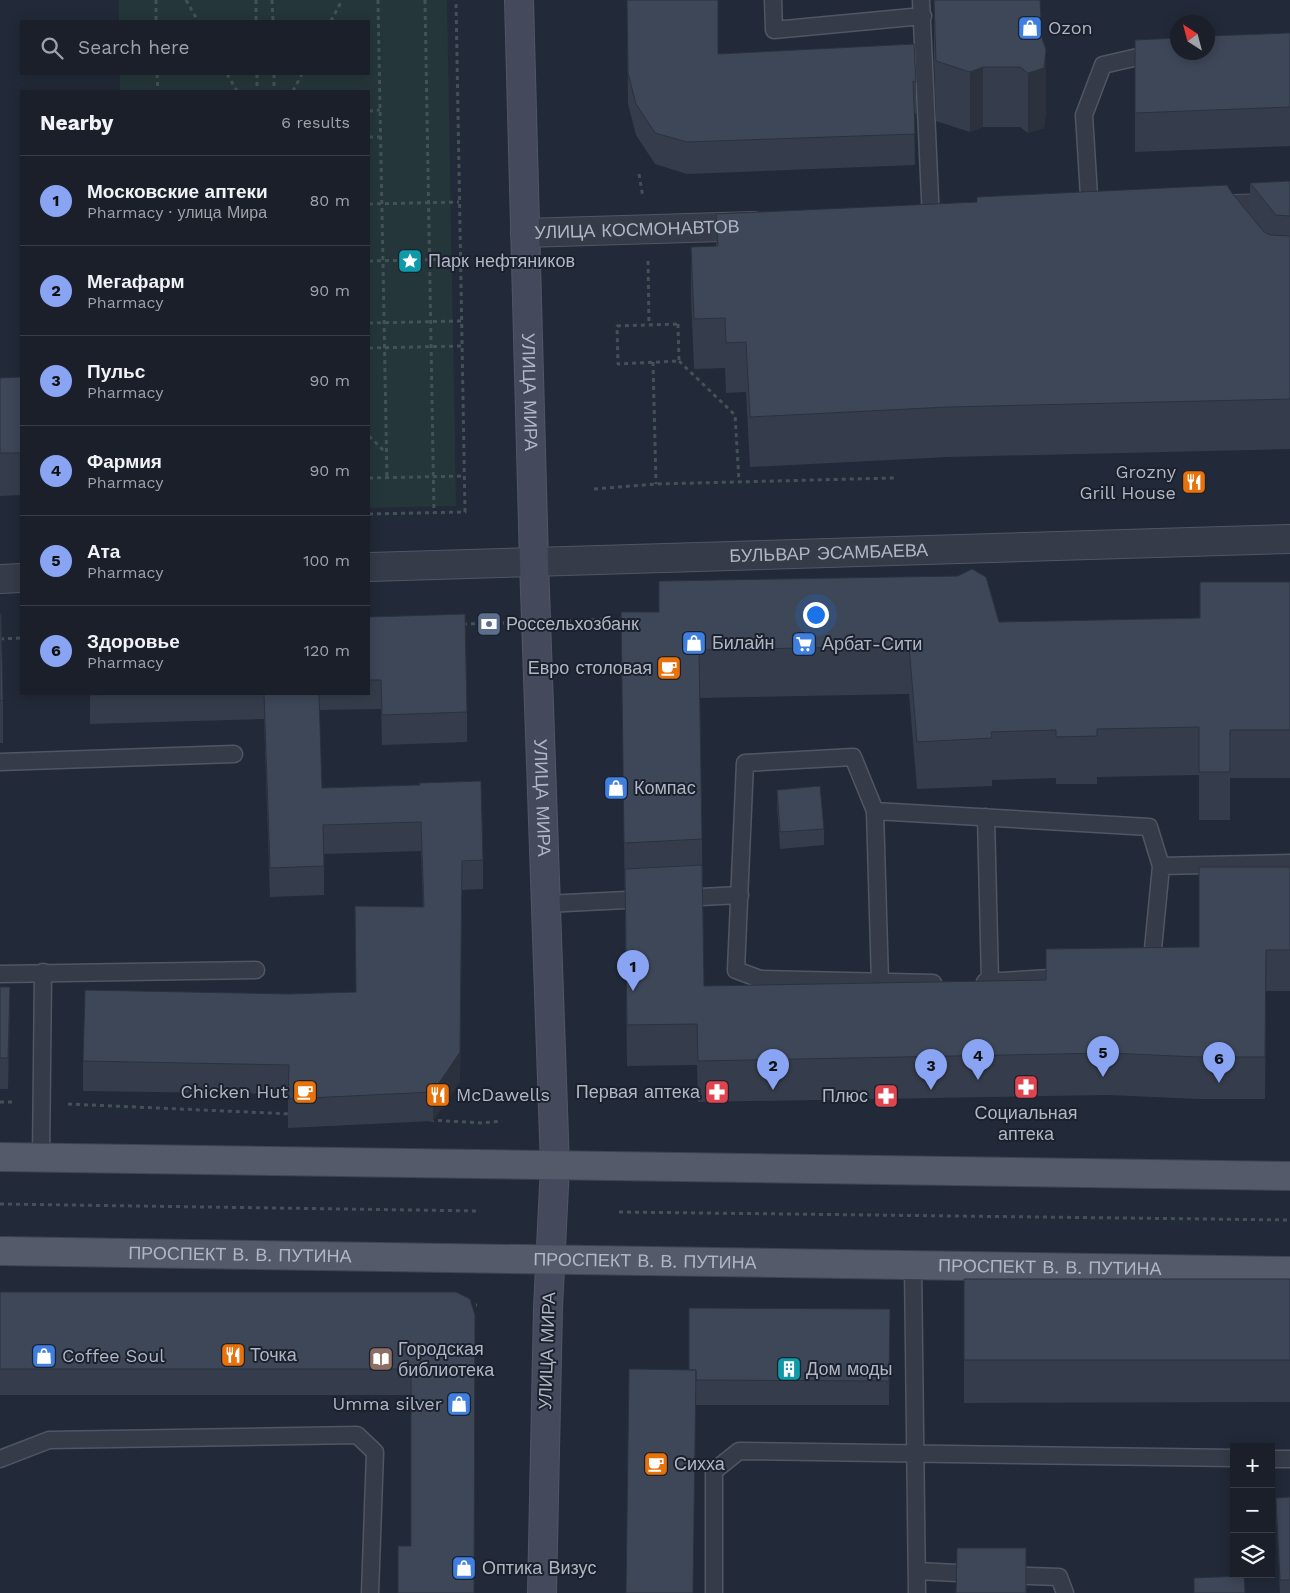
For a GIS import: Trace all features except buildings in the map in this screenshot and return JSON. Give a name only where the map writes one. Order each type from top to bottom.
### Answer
[{"type":"main road","name":"УЛИЦА МИРА","points":[[519,0],[534,562],[555,1166],[550,1260],[542,1593]]},
{"type":"main road","points":[[0,1157],[1290,1176]]},
{"type":"main road","name":"ПРОСПЕКТ В. В. ПУТИНА","points":[[0,1251],[1290,1271]]},
{"type":"street","points":[[1178,211],[1229,216],[1290,207]]},
{"type":"street","points":[[902,220],[941,219]]},
{"type":"street","name":"УЛИЦА КОСМОНАВТОВ","points":[[525,233],[775,225]]},
{"type":"street","name":"БУЛЬВАР ЭСАМБАЕВА","points":[[370,568],[1290,539]]},
{"type":"street","points":[[0,579],[20,578]]},
{"type":"lane","points":[[773,0],[774,30],[922,8],[941,219]]},
{"type":"lane","points":[[1090,214],[1084,115],[1103,65],[1170,50]]},
{"type":"lane","points":[[0,762],[234,754]]},
{"type":"lane","points":[[880,982],[875,811],[853,757],[745,763],[736,970],[760,979],[880,982],[946,983]]},
{"type":"lane","points":[[875,811],[1148,828],[1161,866],[1151,971],[1132,972]]},
{"type":"lane","points":[[986,818],[990,982]]},
{"type":"lane","points":[[1161,866],[1290,863]]},
{"type":"lane","points":[[546,904],[740,895]]},
{"type":"lane","points":[[0,974],[256,970]]},
{"type":"lane","points":[[41,1158],[43,972]]},
{"type":"lane","points":[[973,983],[1085,976]]},
{"type":"lane","points":[[913,1266],[918,1593]]},
{"type":"lane","points":[[0,1459],[49,1440],[357,1435],[375,1452],[370,1593]]},
{"type":"lane","points":[[714,1593],[714,1471],[739,1451],[1230,1458]]},
{"type":"lane","points":[[1275,1459],[1290,1459]]},
{"type":"lane","points":[[917,1571],[1059,1577],[1065,1593]]},
{"type":"path","points":[[156,0],[156,20]]},
{"type":"path","points":[[186,0],[197,20]]},
{"type":"path","points":[[256,0],[256,20]]},
{"type":"path","points":[[272,0],[273,20]]},
{"type":"path","points":[[331,20],[342,0]]},
{"type":"path","points":[[378,0],[387,478]]},
{"type":"path","points":[[426,0],[434,512]]},
{"type":"path","points":[[370,514],[464,512],[456,0]]},
{"type":"path","points":[[157,75],[158,90]]},
{"type":"path","points":[[228,75],[236,90]]},
{"type":"path","points":[[257,75],[257,90]]},
{"type":"path","points":[[274,75],[274,90]]},
{"type":"path","points":[[294,90],[301,75]]},
{"type":"path","points":[[370,111],[380,110]]},
{"type":"path","points":[[370,137],[380,137]]},
{"type":"path","points":[[370,204],[459,202]]},
{"type":"path","points":[[370,261],[460,259]]},
{"type":"path","points":[[370,323],[461,321]]},
{"type":"path","points":[[679,361],[618,364],[617,326],[678,324],[679,361],[736,415],[739,481]]},
{"type":"path","points":[[370,348],[462,346]]},
{"type":"path","points":[[653,362],[656,484]]},
{"type":"path","points":[[370,437],[386,453]]},
{"type":"path","points":[[370,478],[464,476]]},
{"type":"path","points":[[594,489],[656,484],[894,478]]},
{"type":"path","points":[[456,624],[609,619]]},
{"type":"path","points":[[0,639],[20,638]]},
{"type":"path","points":[[0,1102],[296,1114]]},
{"type":"path","points":[[424,1120],[502,1122]]},
{"type":"path","points":[[0,1204],[480,1211]]},
{"type":"path","points":[[619,1212],[1290,1220]]},
{"type":"path","points":[[467,1305],[477,1305]]},
{"type":"shaded area","name":"Парк нефтяников","points":[[119,0],[447,0],[456,506],[370,508],[370,90],[120,90],[120,75],[370,75],[370,20],[119,20]]},
{"type":"place","name":"Ozon","points":[[1030,28]]},
{"type":"place","name":"Парк нефтяников","points":[[410,261]]},
{"type":"place","name":"Grozny Grill House","points":[[1194,482]]},
{"type":"place","name":"Россельхозбанк","points":[[489,624]]},
{"type":"place","name":"Билайн","points":[[694,643]]},
{"type":"place","name":"Арбат-Сити","points":[[804,644]]},
{"type":"place","name":"Евро столовая","points":[[669,668]]},
{"type":"place","name":"Компас","points":[[616,788]]},
{"type":"place","name":"Московские аптеки","points":[[633,991]]},
{"type":"place","name":"Ата","points":[[1103,1077]]},
{"type":"place","name":"Фармия","points":[[978,1080]]},
{"type":"place","name":"Здоровье","points":[[1219,1083]]},
{"type":"place","name":"Социальная аптека","points":[[1026,1087]]},
{"type":"place","name":"Мегафарм","points":[[773,1090]]},
{"type":"place","name":"Пульс","points":[[931,1090]]},
{"type":"place","name":"Chicken Hut","points":[[305,1092]]},
{"type":"place","name":"Первая аптека","points":[[717,1092]]},
{"type":"place","name":"McDawells","points":[[438,1095]]},
{"type":"place","name":"Плюс","points":[[886,1096]]},
{"type":"place","name":"Точка","points":[[233,1355]]},
{"type":"place","name":"Coffee Soul","points":[[44,1356]]},
{"type":"place","name":"Городская библиотека","points":[[381,1359]]},
{"type":"place","name":"Дом моды","points":[[789,1369]]},
{"type":"place","name":"Umma silver","points":[[459,1404]]},
{"type":"place","name":"Сихха","points":[[656,1464]]},
{"type":"place","name":"Оптика Визус","points":[[464,1568]]}]
